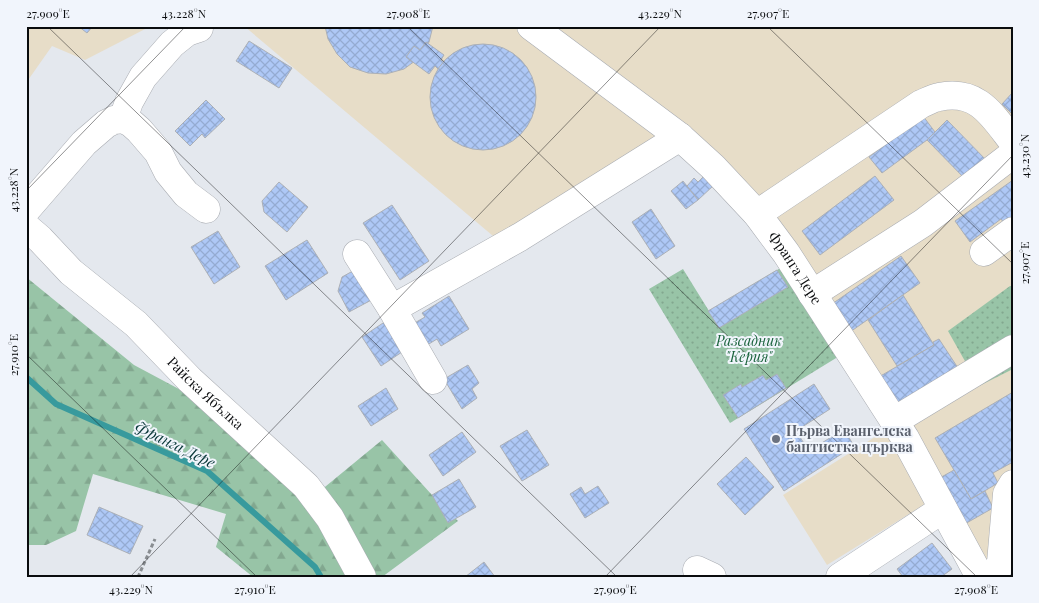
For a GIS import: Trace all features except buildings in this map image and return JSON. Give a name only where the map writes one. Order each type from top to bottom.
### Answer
[{"type":"street","name":"Франга Дере","points":[[532,26],[680,137],[713,167],[757,214],[786,253],[894,421],[980,577]]},
{"type":"street","points":[[123,119],[128,102],[143,77],[172,44],[187,32],[199,28]]},
{"type":"street","points":[[757,214],[921,104],[937,97],[956,95],[972,98],[987,109],[1013,142]]},
{"type":"street","points":[[26,210],[84,143],[106,124],[114,120],[123,119],[139,130],[158,152],[168,172],[186,194],[206,208]]},
{"type":"street","points":[[392,309],[520,237],[680,137]]},
{"type":"street","points":[[812,294],[924,223],[1013,154]]},
{"type":"street","name":"Райска Ябълка","points":[[26,227],[40,238],[71,272],[136,324],[190,380],[306,486],[330,518],[362,577]]},
{"type":"street","points":[[984,252],[1013,231]]},
{"type":"street","points":[[358,254],[433,380]]},
{"type":"street","points":[[894,421],[1013,349]]},
{"type":"street","points":[[993,577],[1001,563],[1007,494],[1013,484]]},
{"type":"street","points":[[840,577],[944,509]]},
{"type":"path","points":[[138,577],[155,539]]},
{"type":"shaded area","points":[[26,26],[151,26],[85,60],[52,46],[26,83]]},
{"type":"shaded area","points":[[244,26],[1013,26],[1013,577],[967,577],[930,501],[827,565],[783,495],[886,430],[787,264],[665,135],[499,241]]},
{"type":"green space","name":"Разсадник \"Керия\"","points":[[787,264],[841,355],[730,423],[649,289],[683,269],[709,311]]},
{"type":"green space","points":[[26,277],[134,365],[192,396],[320,491],[382,440],[458,521],[382,577],[253,577],[216,547],[226,514],[93,474],[76,531],[46,545],[26,545]]},
{"type":"green space","points":[[1010,286],[1013,286],[1013,369],[979,386],[948,331]]},
{"type":"waterway","name":"Франга Дере","points":[[26,377],[56,404],[207,471],[315,567],[321,577]]},
{"type":"place","name":"Първа Евангелска баптистка църква","points":[[776,439]]}]
